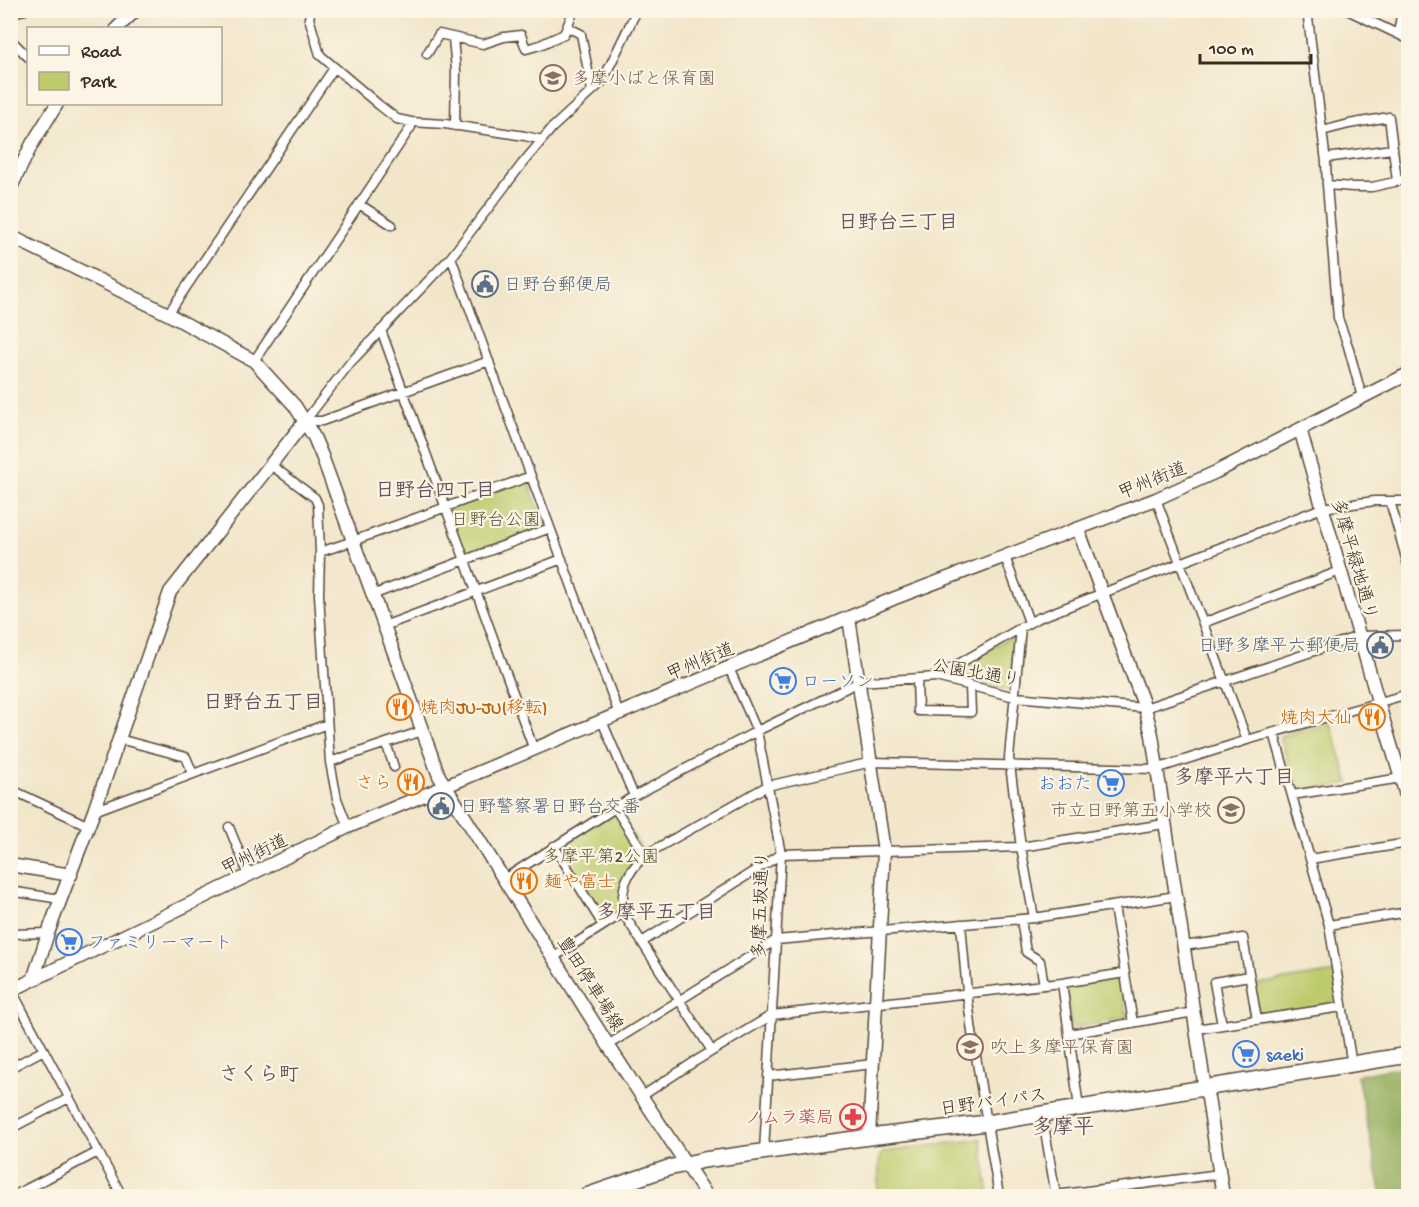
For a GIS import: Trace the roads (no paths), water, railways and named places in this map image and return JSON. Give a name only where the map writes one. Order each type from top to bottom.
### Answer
[{"type":"highway","name":"日野バイパス","points":[[586,1197],[618,1191],[686,1163],[987,1123],[1408,1055]]},
{"type":"street","points":[[10,13],[25,10]]},
{"type":"street","points":[[118,27],[136,10]]},
{"type":"street","points":[[301,10],[310,14],[320,55],[397,119],[445,124],[542,140]]},
{"type":"street","points":[[427,54],[439,34],[483,44],[504,37],[521,35],[526,49],[540,45],[564,34],[574,10]]},
{"type":"street","points":[[33,980],[170,592],[350,363],[452,257],[552,128],[602,82],[636,10]]},
{"type":"street","points":[[1307,10],[1326,158],[1338,318],[1362,398]]},
{"type":"street","points":[[1347,10],[1366,14],[1408,39]]},
{"type":"street","points":[[1398,34],[1402,10]]},
{"type":"street","points":[[567,27],[581,34],[592,91]]},
{"type":"street","points":[[453,38],[456,71],[455,126]]},
{"type":"street","points":[[10,39],[27,56]]},
{"type":"street","points":[[168,314],[334,68]]},
{"type":"street","points":[[10,189],[32,144],[56,105]]},
{"type":"street","points":[[1322,131],[1389,117],[1397,181]]},
{"type":"street","points":[[254,361],[411,127],[411,122]]},
{"type":"street","points":[[1326,158],[1392,149]]},
{"type":"street","points":[[1327,185],[1372,187],[1408,179]]},
{"type":"street","points":[[359,204],[392,225]]},
{"type":"street","name":"豊田停車場線","points":[[10,237],[168,314],[254,361],[295,406],[314,437],[322,456],[436,769],[608,1045],[707,1197]]},
{"type":"street","points":[[452,257],[620,714]]},
{"type":"street","points":[[381,330],[534,750]]},
{"type":"street","points":[[305,421],[322,421],[489,361]]},
{"type":"street","name":"甲州街道","points":[[11,991],[348,827],[895,598],[1156,499],[1216,472],[1408,374]]},
{"type":"street","name":"多摩平緑地通り","points":[[1300,429],[1378,703],[1405,777],[1408,802]]},
{"type":"street","points":[[272,465],[315,498],[318,505],[319,595],[330,762],[337,799],[348,827]]},
{"type":"street","points":[[320,552],[531,476]]},
{"type":"street","points":[[1156,499],[1247,740]]},
{"type":"street","points":[[936,678],[1025,624],[1322,508],[1375,501],[1408,501]]},
{"type":"street","points":[[1390,501],[1408,565]]},
{"type":"street","points":[[372,595],[550,528]]},
{"type":"street","points":[[1078,529],[1145,708],[1152,735],[1223,1197]]},
{"type":"street","points":[[1005,557],[1025,624],[1009,764],[1034,918]]},
{"type":"street","points":[[384,626],[562,559]]},
{"type":"street","points":[[1203,623],[1340,571]]},
{"type":"street","points":[[849,618],[884,851],[869,1137]]},
{"type":"street","name":"公園北通り","points":[[504,879],[634,796],[757,731],[859,682],[936,678],[1015,697],[1145,708],[1359,636],[1408,635]]},
{"type":"street","name":"多摩五坂通り","points":[[729,668],[757,731],[781,854],[764,1151]]},
{"type":"street","points":[[917,679],[918,711],[970,712],[970,686]]},
{"type":"street","points":[[712,1051],[623,913],[622,896],[625,880],[634,865],[645,855],[768,786],[872,762],[1156,769],[1247,740],[1408,694]]},
{"type":"street","points":[[602,721],[634,796]]},
{"type":"street","points":[[94,811],[327,724]]},
{"type":"street","points":[[330,762],[422,731]]},
{"type":"street","points":[[1274,733],[1329,925],[1352,1065]]},
{"type":"street","points":[[118,739],[186,757],[193,774]]},
{"type":"street","points":[[386,743],[394,767]]},
{"type":"street","points":[[1292,795],[1405,777]]},
{"type":"street","points":[[10,789],[88,826]]},
{"type":"street","points":[[615,808],[645,855]]},
{"type":"street","points":[[642,942],[781,854],[1021,847],[1164,824]]},
{"type":"street","points":[[229,827],[249,876]]},
{"type":"street","points":[[1310,859],[1408,843]]},
{"type":"street","points":[[554,846],[603,925]]},
{"type":"street","points":[[10,865],[71,875]]},
{"type":"street","points":[[10,891],[60,899]]},
{"type":"street","points":[[608,1045],[776,940],[1034,918],[1176,896]]},
{"type":"street","points":[[1114,906],[1133,1023]]},
{"type":"street","points":[[1329,925],[1408,912]]},
{"type":"street","points":[[554,957],[623,913]]},
{"type":"street","points":[[1021,919],[1026,952],[1040,961],[1044,985]]},
{"type":"street","points":[[961,924],[967,993],[999,1197]]},
{"type":"street","points":[[10,934],[48,933]]},
{"type":"street","points":[[1183,946],[1243,938],[1257,1020]]},
{"type":"street","points":[[642,1096],[772,1015],[1062,983],[1125,973]]},
{"type":"street","points":[[1222,1025],[1214,982],[1250,976]]},
{"type":"street","points":[[1062,983],[1079,1108]]},
{"type":"street","points":[[11,991],[122,1197]]},
{"type":"street","points":[[1196,1029],[1342,1007]]},
{"type":"street","points":[[1069,1034],[1194,1012]]},
{"type":"street","points":[[10,1068],[44,1050]]},
{"type":"street","points":[[768,1076],[873,1064]]},
{"type":"street","points":[[10,1130],[69,1098]]},
{"type":"street","points":[[1042,1113],[1056,1196],[1220,1174]]},
{"type":"street","points":[[14,1197],[98,1152]]},
{"type":"place","name":"多摩小ばと保育園","points":[[553,78]]},
{"type":"place","name":"日野台郵便局","points":[[485,284]]},
{"type":"place","name":"日野多摩平六郵便局","points":[[1380,645]]},
{"type":"place","name":"ローソン","points":[[783,681]]},
{"type":"place","name":"焼肉JU-JU(移転)","points":[[400,707]]},
{"type":"place","name":"焼肉大仙","points":[[1372,717]]},
{"type":"place","name":"さら","points":[[411,782]]},
{"type":"place","name":"おおた","points":[[1111,783]]},
{"type":"place","name":"日野警察署日野台交番","points":[[441,806]]},
{"type":"place","name":"市立日野第五小学校","points":[[1231,810]]},
{"type":"place","name":"麺や富士","points":[[524,881]]},
{"type":"place","name":"ファミリーマート","points":[[69,942]]},
{"type":"place","name":"吹上多摩平保育園","points":[[970,1047]]},
{"type":"place","name":"saeki","points":[[1246,1054]]},
{"type":"place","name":"ノムラ薬局","points":[[853,1117]]},
{"type":"district","name":"日野台三丁目","points":[[898,221]]},
{"type":"district","name":"日野台四丁目","points":[[435,489]]},
{"type":"district","name":"日野台五丁目","points":[[263,701]]},
{"type":"district","name":"多摩平六丁目","points":[[1234,776]]},
{"type":"district","name":"多摩平五丁目","points":[[656,911]]},
{"type":"district","name":"さくら町","points":[[259,1073]]},
{"type":"district","name":"多摩平","points":[[1063,1126]]},
{"type":"park label","name":"日野台公園","points":[[496,519]]},
{"type":"park label","name":"多摩平第2公園","points":[[601,856]]}]
